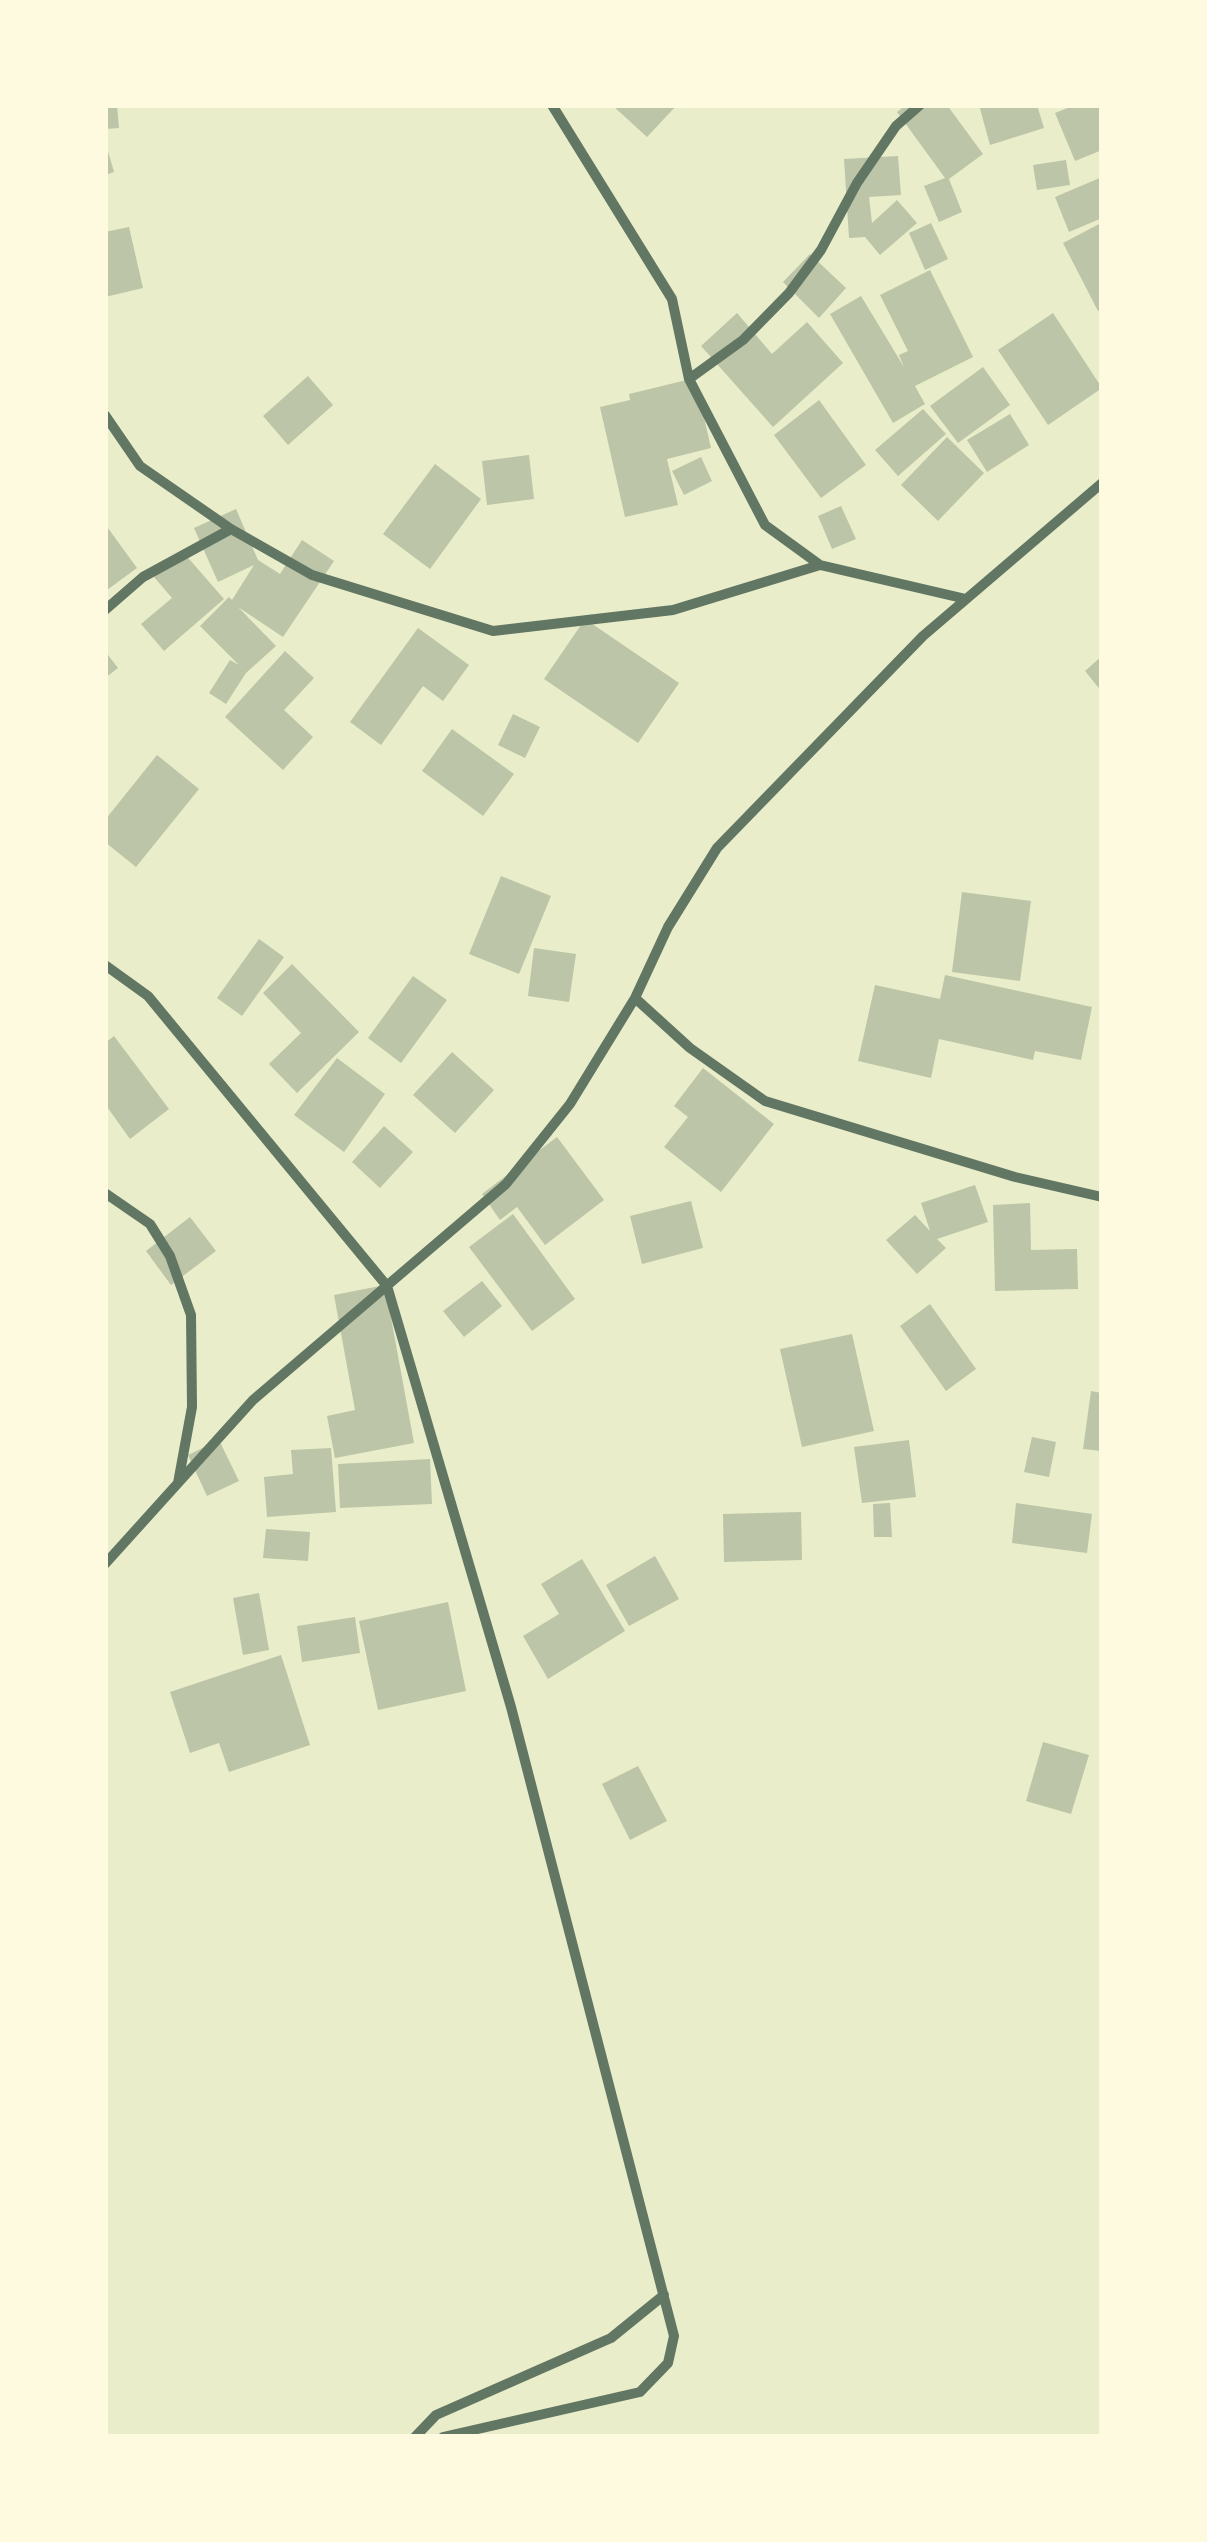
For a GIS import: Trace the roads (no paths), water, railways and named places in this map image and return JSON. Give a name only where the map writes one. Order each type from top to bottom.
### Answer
[{"type":"street","points":[[552,105],[672,299],[690,379],[764,525],[820,565],[966,599]]},
{"type":"street","points":[[690,379],[743,340],[789,293],[821,250],[857,183],[896,126],[920,105]]},
{"type":"street","points":[[105,415],[140,466],[231,529],[312,575],[493,631],[673,610],[820,565]]},
{"type":"street","points":[[105,1564],[253,1400],[506,1184],[570,1104],[636,998],[668,927],[717,848],[923,636],[1102,482]]},
{"type":"street","points":[[105,610],[144,577],[231,529]]},
{"type":"street","points":[[105,965],[148,996],[387,1286],[511,1707],[674,2336],[668,2363],[640,2392],[443,2437]]},
{"type":"street","points":[[636,998],[690,1048],[766,1102],[1015,1177],[1102,1197]]},
{"type":"street","points":[[105,1193],[150,1224],[170,1256],[191,1315],[192,1406],[178,1484]]},
{"type":"street","points":[[415,2437],[448,2408],[611,2338],[664,2295]]}]
